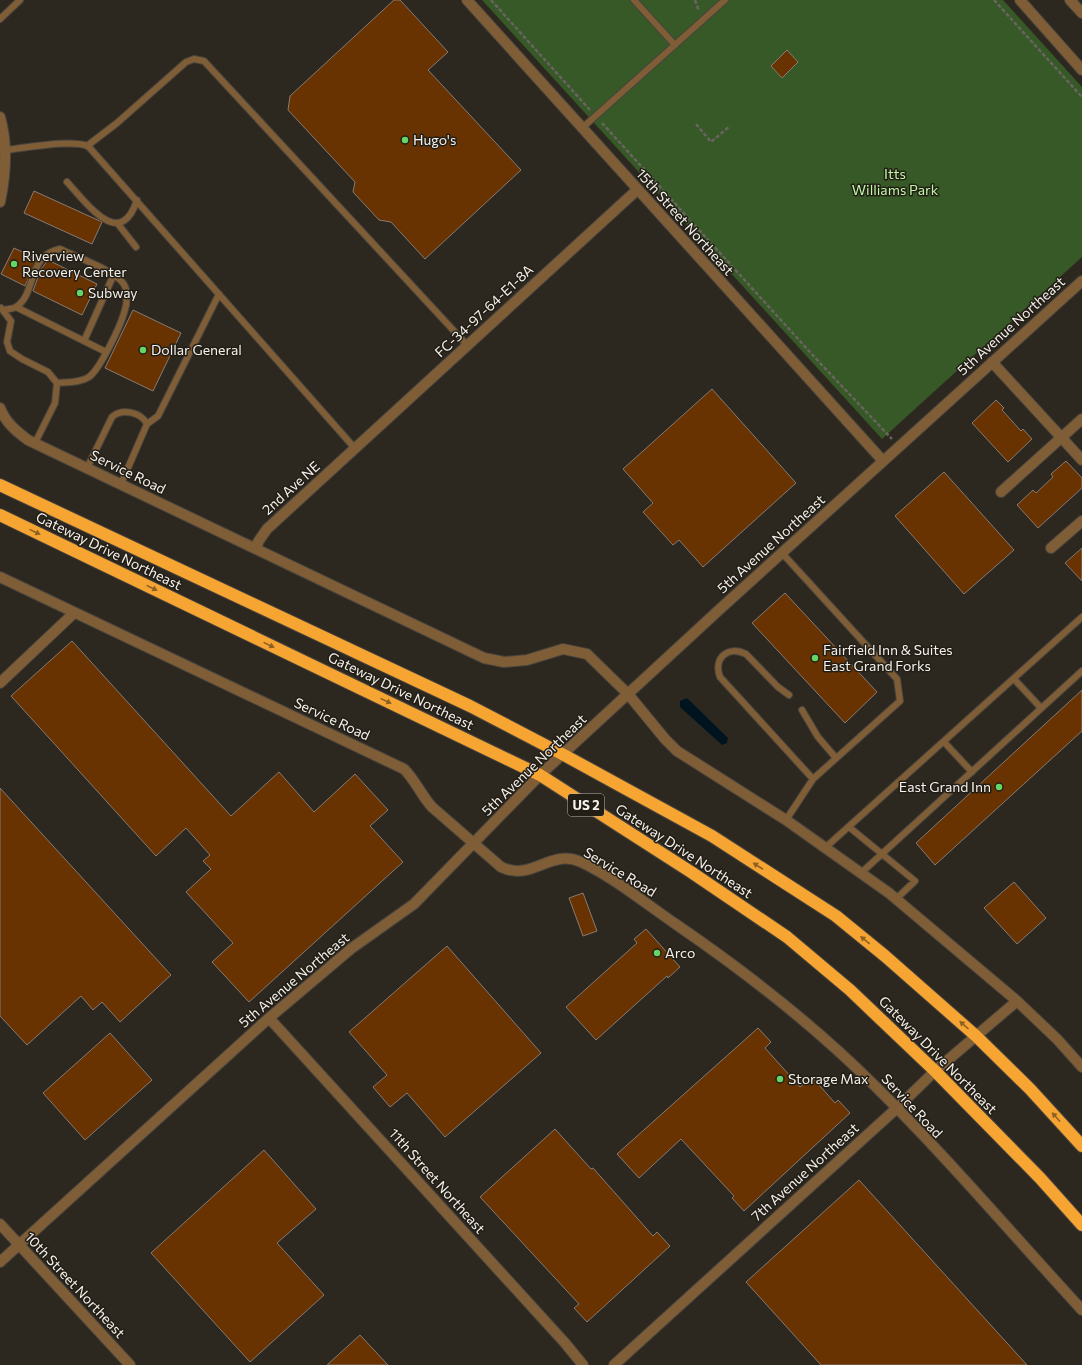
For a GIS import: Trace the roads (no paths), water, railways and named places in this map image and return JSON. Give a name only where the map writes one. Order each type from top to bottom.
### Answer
[{"type":"highway","name":"Gateway Drive Northeast","points":[[0,486],[470,706],[564,755],[712,836],[836,916],[908,976],[976,1036],[1030,1089],[1082,1146]]},
{"type":"highway","name":"Gateway Drive Northeast","points":[[0,515],[540,775],[787,937],[850,990],[935,1071],[1040,1178],[1082,1225]]},
{"type":"street","name":"15th Street Northeast","points":[[467,0],[883,461]]},
{"type":"street","points":[[1020,0],[1082,70]]},
{"type":"street","points":[[1070,0],[1082,13]]},
{"type":"street","points":[[0,117],[6,150],[6,166],[0,202]]},
{"type":"street","name":"FC-34-97-64-E1-8A","points":[[351,452],[637,190]]},
{"type":"street","name":"5th Avenue Northeast","points":[[0,1262],[269,1018],[352,948],[414,904],[540,775],[564,755],[782,552],[1082,280]]},
{"type":"street","points":[[992,362],[1082,460]]},
{"type":"street","name":"Service Road","points":[[0,408],[3,416],[12,429],[35,443],[484,658],[504,662],[527,660],[563,649],[587,654],[628,694],[665,739],[677,751],[826,847],[896,899],[1017,1001],[1057,1039],[1082,1067]]},
{"type":"street","points":[[1001,492],[1082,419]]},
{"type":"street","name":"2nd Ave NE","points":[[257,549],[258,542],[267,529],[351,452]]},
{"type":"street","points":[[1051,548],[1082,521]]},
{"type":"street","name":"Service Road","points":[[0,577],[404,770],[412,778],[423,797],[432,807],[495,863],[515,872],[526,872],[547,862],[562,858],[579,861],[597,871],[718,953],[775,997],[838,1051],[897,1108],[1082,1310]]},
{"type":"street","points":[[0,683],[74,613]]},
{"type":"street","name":"7th Avenue Northeast","points":[[614,1365],[897,1108],[935,1071],[1017,1001]]},
{"type":"street","name":"11th Street Northeast","points":[[269,1018],[566,1343],[583,1365]]},
{"type":"street","name":"10th Street Northeast","points":[[0,1224],[130,1365]]},
{"type":"lane","points":[[0,19],[20,0]]},
{"type":"lane","points":[[634,0],[675,45]]},
{"type":"lane","points":[[582,129],[725,0]]},
{"type":"lane","points":[[87,146],[116,123],[186,62],[194,59],[204,62],[467,345]]},
{"type":"lane","points":[[6,150],[68,144],[87,146],[137,200],[352,445],[353,449],[351,452]]},
{"type":"lane","points":[[67,182],[100,217],[110,223],[118,224],[129,216],[137,200]]},
{"type":"lane","points":[[118,224],[136,247]]},
{"type":"lane","points":[[16,307],[23,299],[41,258],[54,250],[60,249],[114,274],[124,284],[127,293],[124,313],[99,366],[89,377],[80,381],[57,383]]},
{"type":"lane","points":[[84,341],[114,274]]},
{"type":"lane","points":[[121,484],[147,424],[158,416],[219,294]]},
{"type":"lane","points":[[2,308],[16,307],[106,352]]},
{"type":"lane","points":[[2,308],[11,321],[7,342],[10,351],[48,372],[57,383],[55,403],[35,443]]},
{"type":"lane","points":[[87,468],[112,417],[118,412],[128,411],[145,420],[147,424]]},
{"type":"lane","points":[[782,552],[897,679],[900,701],[813,779],[786,820]]},
{"type":"lane","points":[[826,847],[1082,617]]},
{"type":"lane","points":[[789,695],[778,687],[746,654],[740,651],[733,650],[725,654],[718,661],[717,670],[720,677],[813,779]]},
{"type":"lane","points":[[862,873],[1082,671]]},
{"type":"lane","points":[[1014,679],[1041,708]]},
{"type":"lane","points":[[802,710],[818,737],[836,758]]},
{"type":"lane","points":[[944,742],[972,772]]},
{"type":"lane","points":[[849,827],[915,881],[896,899]]},
{"type":"water","points":[[687,698],[728,738],[727,743],[722,745],[680,707],[680,701]]},
{"type":"place","name":"Hugo's","points":[[405,140]]},
{"type":"place","name":"Riverview Recovery Center","points":[[14,264]]},
{"type":"place","name":"Subway","points":[[80,293]]},
{"type":"place","name":"Dollar General","points":[[143,350]]},
{"type":"place","name":"Fairfield Inn & Suites East Grand Forks","points":[[815,658]]},
{"type":"place","name":"East Grand Inn","points":[[999,787]]},
{"type":"place","name":"Arco","points":[[657,953]]},
{"type":"place","name":"Storage Max","points":[[780,1079]]},
{"type":"park label","name":"Itts Williams Park","points":[[895,182]]}]
